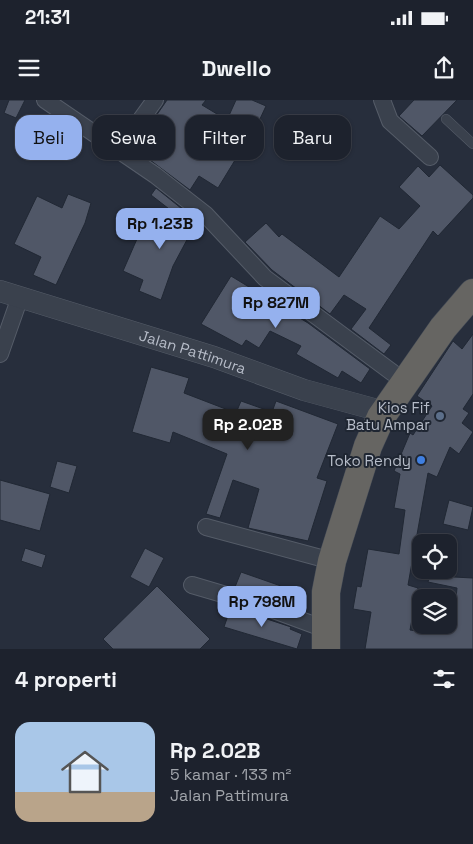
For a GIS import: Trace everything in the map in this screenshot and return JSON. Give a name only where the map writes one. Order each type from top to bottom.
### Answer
[{"type":"highway","points":[[325,639],[326,592],[332,561],[360,468],[382,413],[393,374],[455,291],[473,272]]},
{"type":"highway","points":[[382,413],[443,328],[473,293]]},
{"type":"street","points":[[45,100],[92,133]]},
{"type":"street","points":[[144,115],[155,100]]},
{"type":"street","points":[[382,100],[390,121],[430,157]]},
{"type":"street","points":[[132,160],[155,175],[205,214],[265,278],[393,374]]},
{"type":"street","points":[[0,354],[10,294]]},
{"type":"street","name":"Jalan Pattimura","points":[[10,294],[214,357],[304,390],[382,413]]},
{"type":"street","points":[[206,527],[332,561]]},
{"type":"street","points":[[192,585],[260,605],[325,639]]},
{"type":"lane","points":[[446,119],[473,144]]},
{"type":"building","points":[[9,100],[25,100],[15,118],[4,113]]},
{"type":"building","points":[[167,100],[206,100],[202,105],[219,115],[185,115],[185,160],[235,160],[218,188],[199,176],[190,190],[150,160],[175,160],[175,115],[157,115]]},
{"type":"building","points":[[236,100],[252,100],[266,106],[262,115],[229,115]]},
{"type":"building","points":[[414,100],[457,100],[422,136],[399,116]]},
{"type":"building","points":[[440,165],[473,195],[473,198],[438,236],[433,231],[369,328],[391,345],[384,354],[351,329],[366,309],[344,295],[330,314],[272,270],[245,242],[266,223],[279,237],[282,234],[339,277],[380,216],[399,229],[420,206],[399,187],[418,166],[429,177]]},
{"type":"building","points":[[156,188],[197,221],[173,266],[161,300],[139,291],[143,280],[123,271],[140,232],[158,240],[173,212],[151,195]]},
{"type":"building","points":[[68,194],[91,203],[85,223],[56,285],[33,275],[41,257],[14,244],[37,196],[62,208]]},
{"type":"building","points":[[231,276],[308,323],[370,369],[361,383],[342,371],[338,378],[296,354],[301,346],[270,331],[259,348],[246,340],[242,346],[201,324]]},
{"type":"building","points":[[473,334],[473,394],[463,409],[469,413],[462,423],[473,432],[459,454],[450,447],[437,477],[428,473],[417,534],[412,534],[412,563],[408,585],[418,588],[412,589],[410,630],[412,630],[412,634],[457,634],[457,588],[428,582],[429,579],[473,578],[473,649],[365,649],[371,612],[353,609],[357,586],[361,587],[368,549],[399,554],[405,510],[394,508],[400,474],[394,471],[410,433],[413,435],[432,406],[417,396],[453,341],[462,349]]},
{"type":"building","points":[[151,367],[189,378],[184,393],[236,413],[241,401],[272,412],[276,401],[338,424],[317,478],[327,481],[308,541],[248,528],[259,489],[233,480],[220,518],[206,514],[227,454],[173,432],[170,443],[132,432]]},
{"type":"building","points":[[57,461],[77,466],[69,493],[50,487]]},
{"type":"building","points":[[0,480],[50,494],[40,531],[0,520]]},
{"type":"building","points":[[449,500],[473,507],[468,530],[443,524]]},
{"type":"building","points":[[25,548],[46,555],[42,568],[21,561]]},
{"type":"building","points":[[145,548],[164,558],[149,587],[130,577]]},
{"type":"building","points":[[241,572],[281,586],[279,591],[302,599],[298,608],[235,587]]},
{"type":"building","points":[[157,586],[210,639],[200,649],[113,649],[103,639]]},
{"type":"building","points":[[231,607],[291,627],[290,629],[302,634],[297,649],[224,627]]},
{"type":"place","name":"Kios Fif Batu Ampar","points":[[440,416]]},
{"type":"place","name":"Toko Rendy","points":[[421,460]]}]
